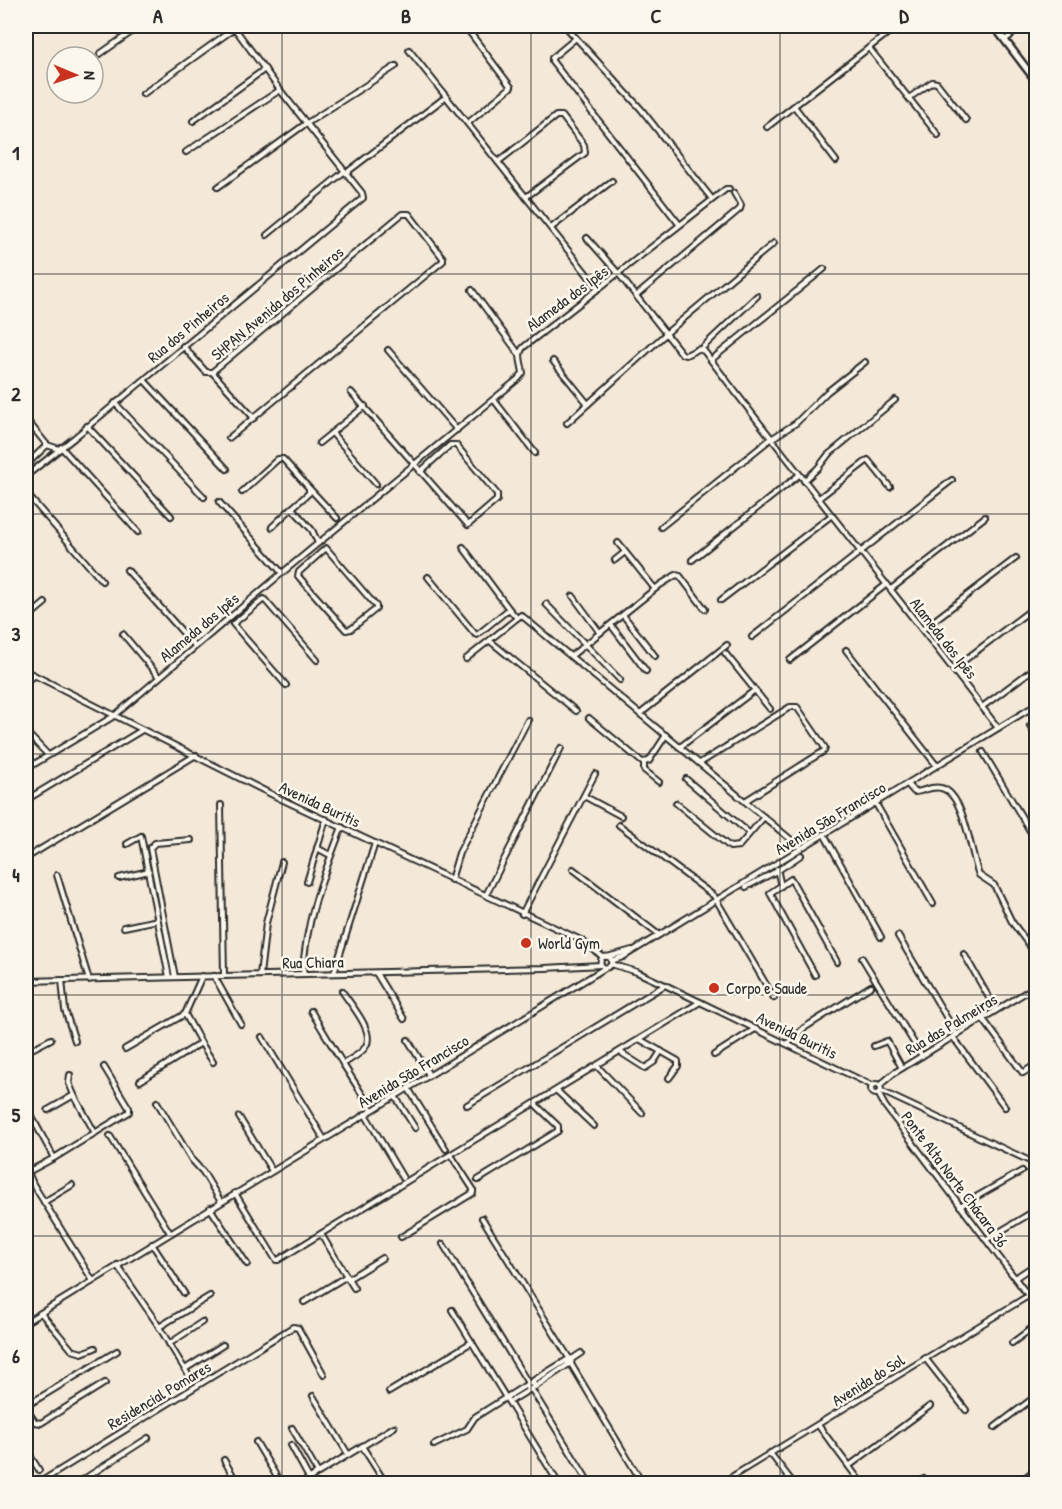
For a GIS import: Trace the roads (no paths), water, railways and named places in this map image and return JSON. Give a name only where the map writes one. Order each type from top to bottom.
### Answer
[{"type":"main road","points":[[994,26],[1036,81]]},
{"type":"street","points":[[105,50],[140,26]]},
{"type":"street","points":[[465,26],[511,87],[468,123]]},
{"type":"street","points":[[565,26],[641,109],[712,199]]},
{"type":"street","points":[[873,26],[882,37]]},
{"type":"street","points":[[767,127],[897,26]]},
{"type":"street","points":[[1005,40],[1023,26]]},
{"type":"street","points":[[143,94],[234,27],[280,90],[346,172]]},
{"type":"street","points":[[576,38],[552,58],[552,62],[679,224]]},
{"type":"street","points":[[868,48],[938,135]]},
{"type":"street","points":[[409,50],[598,288]]},
{"type":"street","points":[[218,187],[308,123],[396,66]]},
{"type":"street","points":[[193,121],[265,69]]},
{"type":"street","points":[[909,98],[934,82],[966,120]]},
{"type":"street","points":[[186,152],[280,90]]},
{"type":"street","points":[[267,235],[443,99]]},
{"type":"street","points":[[794,106],[836,161]]},
{"type":"street","points":[[498,162],[556,116],[562,116],[584,145],[585,153],[526,197]]},
{"type":"street","name":"Rua dos Pinheiros","points":[[26,476],[361,200],[363,196],[346,172]]},
{"type":"street","points":[[551,228],[612,182]]},
{"type":"street","points":[[587,238],[618,273],[712,199],[729,189]]},
{"type":"street","points":[[636,296],[740,209],[741,205],[734,192]]},
{"type":"street","name":"SHPAN Avenida dos Pinheiros","points":[[404,213],[409,214],[443,258],[441,263],[254,418],[212,372],[404,213]]},
{"type":"street","points":[[567,423],[666,334],[774,243]]},
{"type":"street","points":[[711,360],[824,269]]},
{"type":"street","name":"Alameda dos Ipês","points":[[26,768],[114,716],[194,644],[494,400],[522,375],[521,349],[618,273],[684,355],[700,349],[711,360],[891,590],[925,627],[953,669],[998,728]]},
{"type":"street","points":[[472,290],[520,354]]},
{"type":"street","points":[[700,349],[757,296]]},
{"type":"street","points":[[183,346],[206,372],[212,372]]},
{"type":"street","points":[[388,350],[457,430]]},
{"type":"street","points":[[553,361],[588,404]]},
{"type":"street","points":[[661,527],[771,439],[796,423],[827,392],[865,362]]},
{"type":"street","points":[[144,380],[227,469]]},
{"type":"street","points":[[351,392],[413,465],[468,525],[497,500],[497,494],[456,445],[450,445],[420,472]]},
{"type":"street","points":[[494,400],[535,453]]},
{"type":"street","points":[[804,481],[828,455],[895,400]]},
{"type":"street","points":[[115,403],[204,497]]},
{"type":"street","points":[[319,443],[365,406]]},
{"type":"street","points":[[230,438],[254,418]]},
{"type":"street","points":[[26,419],[47,445],[60,448],[138,532]]},
{"type":"street","points":[[87,426],[171,516]]},
{"type":"street","points":[[332,433],[376,484]]},
{"type":"street","points":[[26,465],[47,445]]},
{"type":"street","points":[[242,492],[280,459],[337,519]]},
{"type":"street","points":[[819,498],[868,460],[890,487]]},
{"type":"street","points":[[692,560],[799,475]]},
{"type":"street","points":[[752,637],[952,480]]},
{"type":"street","points":[[272,527],[309,493],[309,488]]},
{"type":"street","points":[[26,493],[102,581]]},
{"type":"street","points":[[219,502],[282,573]]},
{"type":"street","points":[[292,508],[312,530],[318,543]]},
{"type":"street","points":[[721,600],[832,514]]},
{"type":"street","points":[[891,590],[985,517]]},
{"type":"street","points":[[618,543],[655,589]]},
{"type":"street","points":[[326,548],[329,549],[375,603],[376,609],[351,629],[346,630],[297,576],[313,560],[326,548]]},
{"type":"street","points":[[463,548],[517,618]]},
{"type":"street","points":[[307,552],[313,560]]},
{"type":"street","points":[[615,560],[625,552]]},
{"type":"street","points":[[925,627],[1016,558]]},
{"type":"street","points":[[128,570],[194,644]]},
{"type":"street","points":[[571,657],[655,589],[678,575],[705,609]]},
{"type":"street","points":[[428,577],[477,635],[509,609]]},
{"type":"street","points":[[790,660],[887,584]]},
{"type":"street","points":[[573,596],[600,633]]},
{"type":"street","points":[[285,685],[233,624],[264,599],[317,660]]},
{"type":"street","points":[[26,619],[45,603]]},
{"type":"street","points":[[546,604],[620,680]]},
{"type":"street","points":[[242,606],[250,611]]},
{"type":"street","points":[[953,669],[1036,606]]},
{"type":"street","points":[[466,659],[521,615],[801,848]]},
{"type":"street","points":[[622,615],[655,656]]},
{"type":"street","points":[[611,625],[646,671]]},
{"type":"street","points":[[123,634],[159,677]]},
{"type":"street","points":[[490,641],[576,711]]},
{"type":"street","points":[[640,714],[727,645]]},
{"type":"street","points":[[846,650],[937,766]]},
{"type":"street","points":[[725,653],[771,709]]},
{"type":"street","points":[[982,707],[1036,667]]},
{"type":"street","name":"Avenida Buritis","points":[[26,671],[280,799],[342,827],[374,846],[581,940],[608,960],[788,1043],[873,1086]]},
{"type":"street","points":[[26,682],[34,675]]},
{"type":"street","points":[[680,747],[755,690]]},
{"type":"street","name":"Avenida São Francisco","points":[[26,1322],[429,1075],[603,966],[608,960],[623,957],[1036,705]]},
{"type":"street","points":[[700,763],[790,707],[798,709],[825,748],[822,753],[745,801]]},
{"type":"street","points":[[589,718],[644,762]]},
{"type":"street","points":[[451,880],[459,854],[528,720]]},
{"type":"street","points":[[1030,726],[1036,736]]},
{"type":"street","points":[[26,800],[142,730]]},
{"type":"street","points":[[26,732],[48,755]]},
{"type":"street","points":[[644,762],[649,761],[666,735]]},
{"type":"street","points":[[486,895],[561,748]]},
{"type":"street","points":[[983,752],[1034,833],[1036,841]]},
{"type":"street","points":[[26,858],[196,755]]},
{"type":"street","points":[[644,762],[644,770],[659,782]]},
{"type":"street","points":[[522,914],[595,774]]},
{"type":"street","points":[[686,779],[749,833]]},
{"type":"street","points":[[908,785],[914,792],[939,787],[947,790],[953,796],[968,828],[979,875],[994,885],[1012,922],[1032,949],[1036,967]]},
{"type":"street","points":[[584,796],[621,816]]},
{"type":"street","points":[[676,803],[730,848],[739,846],[764,817]]},
{"type":"street","points":[[876,804],[933,904]]},
{"type":"street","points":[[220,805],[224,976]]},
{"type":"street","points":[[307,882],[326,819]]},
{"type":"street","points":[[619,825],[717,900],[774,998]]},
{"type":"street","points":[[303,974],[308,928],[330,855],[342,827]]},
{"type":"street","points":[[824,834],[881,937]]},
{"type":"street","points":[[127,844],[141,836],[169,977]]},
{"type":"street","points":[[175,977],[150,848],[155,843],[191,840]]},
{"type":"street","points":[[334,973],[374,846]]},
{"type":"street","points":[[317,848],[330,855]]},
{"type":"street","points":[[746,887],[801,855]]},
{"type":"street","points":[[260,975],[266,923],[282,862]]},
{"type":"street","points":[[775,864],[781,886]]},
{"type":"street","points":[[573,869],[659,935]]},
{"type":"street","points":[[119,878],[149,871]]},
{"type":"street","points":[[57,875],[89,980]]},
{"type":"street","points":[[815,975],[770,893],[791,879],[837,962]]},
{"type":"street","points":[[124,927],[158,920]]},
{"type":"street","points":[[898,936],[955,1036],[1005,1107]]},
{"type":"street","points":[[964,954],[996,1011]]},
{"type":"street","points":[[862,958],[922,1056]]},
{"type":"street","points":[[603,966],[600,960],[608,960]]},
{"type":"street","name":"Rua Chiara","points":[[26,981],[603,966]]},
{"type":"street","points":[[376,972],[404,1019]]},
{"type":"street","points":[[125,1049],[185,1014],[202,976]]},
{"type":"street","points":[[214,976],[241,1024]]},
{"type":"street","points":[[62,980],[65,1010],[75,1041]]},
{"type":"street","points":[[467,1105],[664,985]]},
{"type":"street","points":[[788,1043],[804,1028],[871,986]]},
{"type":"street","name":"Rua das Palmeiras","points":[[880,1085],[902,1068],[1036,986]]},
{"type":"street","points":[[342,991],[368,1030],[368,1039],[362,1052],[343,1064]]},
{"type":"street","points":[[235,1193],[276,1260],[700,1002]]},
{"type":"street","points":[[311,1011],[372,1110]]},
{"type":"street","points":[[185,1014],[213,1062]]},
{"type":"street","points":[[983,1019],[1023,1073],[1036,1064]]},
{"type":"street","points":[[714,1055],[756,1028]]},
{"type":"street","points":[[262,1037],[324,1139]]},
{"type":"street","points":[[26,1052],[51,1040]]},
{"type":"street","points":[[408,1040],[429,1075]]},
{"type":"street","points":[[641,1040],[678,1061],[678,1066],[669,1078]]},
{"type":"street","points":[[874,1046],[887,1041],[902,1068]]},
{"type":"street","points":[[140,1081],[201,1043]]},
{"type":"street","points":[[621,1052],[645,1068],[654,1062],[661,1052]]},
{"type":"street","points":[[597,1066],[642,1113]]},
{"type":"street","points":[[93,1281],[27,1173],[127,1114],[129,1110],[104,1067]]},
{"type":"street","points":[[70,1075],[69,1083],[94,1133]]},
{"type":"street","points":[[873,1086],[880,1085],[880,1092],[1036,1164]]},
{"type":"street","name":"Ponte Alta Norte Chácara 36","points":[[873,1086],[872,1092],[880,1092],[885,1106],[1036,1306]]},
{"type":"street","points":[[408,1088],[446,1149]]},
{"type":"street","points":[[557,1091],[594,1126]]},
{"type":"street","points":[[48,1110],[74,1095]]},
{"type":"street","points":[[395,1096],[415,1128]]},
{"type":"street","points":[[157,1101],[192,1160],[203,1172],[221,1202]]},
{"type":"street","points":[[478,1180],[558,1131],[558,1126],[535,1104]]},
{"type":"street","points":[[26,1106],[54,1158]]},
{"type":"street","points":[[365,1114],[403,1178]]},
{"type":"street","points":[[239,1117],[272,1171]]},
{"type":"street","points":[[110,1136],[170,1233]]},
{"type":"street","points":[[401,1237],[473,1193],[451,1155]]},
{"type":"street","points":[[960,1206],[1022,1171]]},
{"type":"street","points":[[44,1202],[72,1185]]},
{"type":"street","points":[[210,1208],[247,1264]]},
{"type":"street","points":[[986,1240],[1036,1210]]},
{"type":"street","points":[[482,1218],[643,1484]]},
{"type":"street","points":[[321,1234],[354,1288]]},
{"type":"street","points":[[152,1244],[184,1293]]},
{"type":"street","points":[[443,1244],[590,1484]]},
{"type":"street","points":[[304,1302],[382,1258]]},
{"type":"street","points":[[1015,1278],[1036,1264]]},
{"type":"street","points":[[117,1266],[189,1376]]},
{"type":"street","points":[[159,1327],[210,1296]]},
{"type":"street","name":"Avenida do Sol","points":[[720,1484],[732,1479],[770,1453],[1028,1296]]},
{"type":"street","points":[[452,1310],[559,1484]]},
{"type":"street","points":[[41,1313],[72,1350],[82,1353],[95,1348]]},
{"type":"street","points":[[169,1344],[202,1322]]},
{"type":"street","points":[[1012,1343],[1036,1325]]},
{"type":"street","name":"Residencial Pomares","points":[[37,1484],[293,1327],[297,1328],[324,1375]]},
{"type":"street","points":[[389,1392],[472,1342]]},
{"type":"street","points":[[184,1369],[223,1345]]},
{"type":"street","points":[[105,1383],[41,1423],[37,1423],[26,1407],[117,1351]]},
{"type":"street","points":[[518,1393],[532,1389],[581,1353]]},
{"type":"street","points":[[925,1358],[966,1410]]},
{"type":"street","points":[[434,1445],[467,1429],[475,1417],[508,1400],[529,1383],[570,1361]]},
{"type":"street","points":[[313,1396],[348,1454]]},
{"type":"street","points":[[994,1427],[1036,1396]]},
{"type":"street","points":[[849,1466],[930,1406]]},
{"type":"street","points":[[818,1425],[862,1484]]},
{"type":"street","points":[[300,1484],[394,1426]]},
{"type":"street","points":[[291,1428],[318,1473]]},
{"type":"street","points":[[76,1484],[148,1438]]},
{"type":"street","points":[[256,1442],[281,1484]]},
{"type":"street","points":[[291,1445],[309,1478]]},
{"type":"street","points":[[362,1446],[386,1484]]},
{"type":"street","points":[[26,1449],[39,1470]]},
{"type":"street","points":[[770,1453],[794,1484]]},
{"type":"street","points":[[224,1460],[238,1484]]},
{"type":"street","points":[[1022,1480],[1036,1469]]},
{"type":"street","points":[[918,1484],[924,1479]]},
{"type":"place","name":"World Gym","points":[[526,943]]},
{"type":"place","name":"Corpo e Saude","points":[[714,988]]}]
